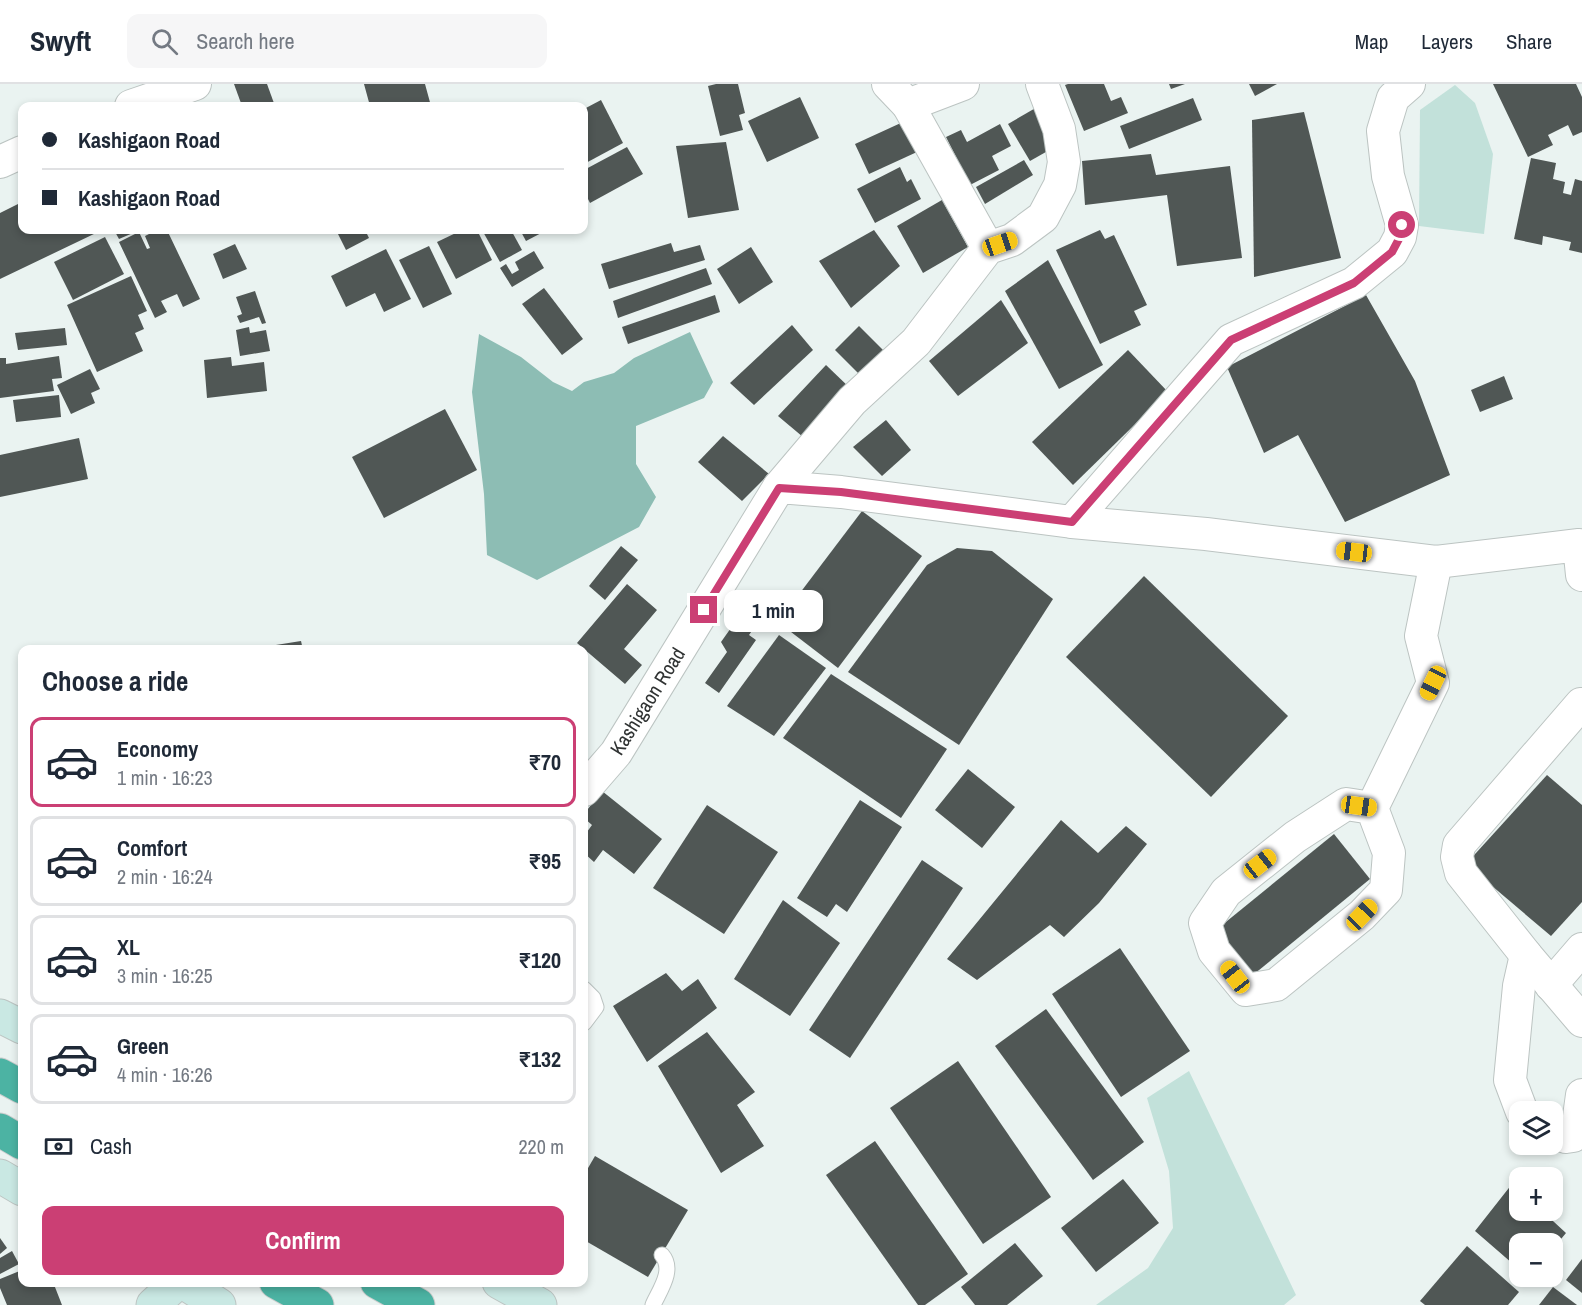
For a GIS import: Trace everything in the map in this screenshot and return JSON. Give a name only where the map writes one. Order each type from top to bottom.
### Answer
[{"type":"highway","points":[[0,1075],[18,1085]]},
{"type":"highway","points":[[0,1130],[18,1141]]},
{"type":"highway","points":[[285,1287],[316,1305]]},
{"type":"highway","points":[[386,1287],[418,1305]]},
{"type":"main road","points":[[0,1016],[18,1026]]},
{"type":"main road","points":[[0,1176],[18,1187]]},
{"type":"main road","points":[[153,1305],[173,1287]]},
{"type":"main road","points":[[191,1287],[219,1305]]},
{"type":"main road","points":[[508,1287],[540,1305]]},
{"type":"street","points":[[143,102],[195,84]]},
{"type":"street","points":[[963,84],[898,94],[988,248],[1012,240],[1043,218],[1060,186],[1064,162],[1059,129],[1042,84]]},
{"type":"street","points":[[1072,522],[1231,340],[1354,283],[1392,252],[1400,237],[1402,225],[1388,176],[1383,131],[1394,98],[1409,84]]},
{"type":"street","points":[[0,162],[18,154]]},
{"type":"street","name":"Kashigaon Road","points":[[588,785],[616,753],[779,488],[852,401],[916,342],[988,248]]},
{"type":"street","points":[[779,488],[841,492],[1072,522],[1206,534],[1436,562],[1581,549]]},
{"type":"street","points":[[1372,808],[1346,804],[1295,837],[1226,892],[1205,923],[1214,951],[1246,990],[1276,985],[1362,915],[1386,890],[1389,853],[1372,808],[1433,683],[1421,636],[1436,562]]},
{"type":"street","points":[[1582,690],[1582,704],[1459,845],[1457,857],[1461,873],[1582,1021]]},
{"type":"street","points":[[1551,985],[1582,949]]},
{"type":"street","points":[[1518,1101],[1510,1080],[1519,986],[1526,955]]},
{"type":"street","points":[[1563,1136],[1574,1136],[1577,1131],[1582,1095]]},
{"type":"lane","points":[[588,993],[593,998],[596,1007],[588,1018]]},
{"type":"lane","points":[[653,1305],[667,1271],[665,1259],[662,1256]]},
{"type":"green space","points":[[1455,85],[1475,103],[1493,154],[1484,234],[1419,226],[1420,110]]},
{"type":"green space","points":[[690,332],[713,382],[704,398],[636,426],[636,464],[656,497],[639,527],[537,580],[487,555],[484,494],[472,392],[479,334],[521,357],[553,382],[572,391],[584,382],[614,373],[634,358]]},
{"type":"green space","points":[[1189,1071],[1296,1295],[1284,1305],[1096,1305],[1148,1268],[1173,1228],[1169,1171],[1147,1098]]},
{"type":"building","points":[[234,84],[267,84],[274,102],[241,102]]},
{"type":"building","points":[[364,84],[425,84],[430,102],[369,102]]},
{"type":"building","points":[[738,84],[745,113],[739,115],[743,130],[720,136],[708,86]]},
{"type":"building","points":[[1104,84],[1111,101],[1121,97],[1128,113],[1084,131],[1065,85]]},
{"type":"building","points":[[1169,84],[1185,84],[1171,89]]},
{"type":"building","points":[[1249,84],[1277,84],[1255,96]]},
{"type":"building","points":[[1493,84],[1576,84],[1582,97],[1582,132],[1573,136],[1568,125],[1548,135],[1553,145],[1528,157]]},
{"type":"building","points":[[800,97],[819,138],[767,162],[748,121]]},
{"type":"building","points":[[1193,98],[1202,120],[1129,149],[1120,126]]},
{"type":"building","points":[[601,100],[623,143],[588,162],[588,107]]},
{"type":"building","points":[[1039,106],[1060,144],[1030,161],[1008,124]]},
{"type":"building","points":[[1304,112],[1341,258],[1254,277],[1252,120]]},
{"type":"building","points":[[903,122],[917,152],[869,174],[855,144]]},
{"type":"building","points":[[1000,124],[1011,146],[992,156],[999,170],[970,185],[946,137],[961,130],[967,142]]},
{"type":"building","points":[[726,142],[739,210],[688,218],[676,146]]},
{"type":"building","points":[[627,147],[643,174],[590,203],[588,168]]},
{"type":"building","points":[[1151,154],[1156,175],[1230,166],[1242,258],[1177,266],[1167,195],[1085,205],[1082,161]]},
{"type":"building","points":[[1531,158],[1556,163],[1553,179],[1565,182],[1563,193],[1571,195],[1575,179],[1582,181],[1582,253],[1569,250],[1571,242],[1543,236],[1542,245],[1514,239]]},
{"type":"building","points":[[1024,160],[1033,175],[985,204],[976,187]]},
{"type":"building","points":[[900,167],[907,182],[911,179],[921,199],[875,223],[857,189]]},
{"type":"building","points":[[942,200],[968,247],[923,273],[897,226]]},
{"type":"building","points":[[18,204],[18,234],[94,234],[0,279],[0,213]]},
{"type":"building","points":[[874,230],[900,266],[851,308],[819,261]]},
{"type":"building","points":[[1100,230],[1105,239],[1114,235],[1147,305],[1134,311],[1141,325],[1100,344],[1056,250]]},
{"type":"building","points":[[116,234],[131,234],[119,239]]},
{"type":"building","points":[[140,234],[147,249],[150,248],[145,236],[169,234],[200,299],[183,307],[177,294],[161,301],[167,312],[155,318],[119,242]]},
{"type":"building","points":[[338,234],[367,234],[369,238],[346,250]]},
{"type":"building","points":[[454,234],[479,234],[492,260],[456,279],[437,242]]},
{"type":"building","points":[[484,234],[513,234],[522,250],[500,262]]},
{"type":"building","points":[[522,234],[539,234],[526,241]]},
{"type":"building","points":[[105,237],[124,274],[73,300],[54,262]]},
{"type":"building","points":[[671,243],[674,252],[700,245],[705,260],[609,289],[601,264]]},
{"type":"building","points":[[235,244],[247,269],[223,279],[213,254]]},
{"type":"building","points":[[429,246],[452,294],[423,308],[399,260]]},
{"type":"building","points":[[751,247],[773,282],[739,304],[717,269]]},
{"type":"building","points":[[386,249],[411,299],[384,312],[375,293],[346,307],[331,276]]},
{"type":"building","points":[[534,251],[544,268],[512,287],[500,268],[506,264],[512,274],[519,270],[515,262]]},
{"type":"building","points":[[1048,260],[1103,365],[1059,389],[1005,291]]},
{"type":"building","points":[[706,268],[712,284],[618,318],[613,301]]},
{"type":"building","points":[[131,276],[147,311],[138,315],[144,329],[135,333],[143,351],[97,372],[67,305]]},
{"type":"building","points":[[544,288],[583,339],[562,355],[522,304]]},
{"type":"building","points":[[255,291],[266,323],[262,324],[259,317],[240,323],[237,316],[242,314],[236,297]]},
{"type":"building","points":[[715,295],[720,312],[628,344],[622,327]]},
{"type":"building","points":[[1366,295],[1415,381],[1450,475],[1345,522],[1298,435],[1264,453],[1227,367]]},
{"type":"building","points":[[1001,300],[1028,343],[958,396],[929,361]]},
{"type":"building","points":[[792,325],[813,350],[754,405],[730,383]]},
{"type":"building","points":[[859,326],[890,357],[866,381],[835,350]]},
{"type":"building","points":[[249,327],[250,333],[266,330],[270,351],[240,356],[236,330]]},
{"type":"building","points":[[65,328],[67,345],[18,350],[15,333]]},
{"type":"building","points":[[1128,350],[1168,392],[1073,485],[1032,442]]},
{"type":"building","points":[[59,356],[62,378],[52,379],[54,391],[0,398],[0,358],[6,358],[6,364]]},
{"type":"building","points":[[231,357],[232,366],[264,362],[267,391],[207,398],[204,360]]},
{"type":"building","points":[[826,365],[852,390],[803,437],[778,416]]},
{"type":"building","points":[[90,369],[100,389],[91,393],[95,403],[71,414],[57,385]]},
{"type":"building","points":[[1504,376],[1513,399],[1480,412],[1471,390]]},
{"type":"building","points":[[59,395],[61,417],[16,422],[13,400]]},
{"type":"building","points":[[445,409],[477,470],[384,518],[352,457]]},
{"type":"building","points":[[886,420],[911,450],[882,476],[853,447]]},
{"type":"building","points":[[723,436],[769,474],[742,501],[698,462]]},
{"type":"building","points":[[79,438],[88,479],[0,497],[0,455]]},
{"type":"building","points":[[862,511],[922,556],[838,668],[778,622]]},
{"type":"building","points":[[621,546],[638,560],[605,600],[589,586]]},
{"type":"building","points":[[957,548],[992,551],[1053,599],[959,745],[848,672],[927,565]]},
{"type":"building","points":[[1144,576],[1288,716],[1211,797],[1066,657]]},
{"type":"building","points":[[627,584],[657,610],[624,649],[642,665],[625,684],[588,652],[588,645],[577,643]]},
{"type":"building","points":[[755,594],[770,605],[749,635],[756,640],[719,693],[705,683],[727,652],[721,642]]},
{"type":"building","points":[[779,635],[826,668],[774,736],[727,706]]},
{"type":"building","points":[[301,641],[302,645],[276,645]]},
{"type":"building","points":[[831,674],[947,749],[901,818],[783,738]]},
{"type":"building","points":[[968,769],[1015,807],[982,848],[935,810]]},
{"type":"building","points":[[1547,775],[1582,805],[1582,902],[1551,936],[1466,864]]},
{"type":"building","points":[[602,791],[662,839],[634,874],[603,850],[594,862],[588,857],[588,830],[592,825],[588,822],[588,809]]},
{"type":"building","points":[[860,800],[902,827],[847,912],[836,904],[827,917],[797,898]]},
{"type":"building","points":[[707,805],[778,852],[724,934],[653,888]]},
{"type":"building","points":[[1061,820],[1098,853],[1126,826],[1147,844],[1099,903],[1064,937],[1050,925],[977,980],[947,959]]},
{"type":"building","points":[[1334,834],[1370,879],[1253,975],[1216,930]]},
{"type":"building","points":[[922,860],[963,888],[850,1058],[809,1030]]},
{"type":"building","points":[[783,900],[840,943],[790,1016],[734,979]]},
{"type":"building","points":[[1120,948],[1190,1051],[1121,1097],[1052,994]]},
{"type":"building","points":[[666,973],[682,991],[698,979],[717,1008],[647,1062],[613,1006]]},
{"type":"building","points":[[1046,1009],[1144,1142],[1093,1180],[995,1046]]},
{"type":"building","points":[[707,1032],[755,1092],[737,1105],[764,1146],[721,1173],[658,1066]]},
{"type":"building","points":[[958,1061],[1051,1197],[983,1244],[890,1108]]},
{"type":"building","points":[[875,1141],[968,1274],[925,1305],[918,1305],[826,1175]]},
{"type":"building","points":[[595,1156],[688,1210],[648,1277],[588,1242],[588,1168]]},
{"type":"building","points":[[1123,1179],[1159,1223],[1096,1272],[1061,1228]]},
{"type":"building","points":[[1509,1188],[1509,1221],[1553,1221],[1566,1233],[1563,1237],[1563,1233],[1509,1233],[1509,1260],[1475,1231]]},
{"type":"building","points":[[0,1238],[7,1248],[0,1254]]},
{"type":"building","points":[[1015,1243],[1043,1276],[1007,1305],[975,1305],[961,1287]]},
{"type":"building","points":[[1467,1246],[1509,1283],[1509,1287],[1513,1287],[1519,1292],[1508,1305],[1425,1305],[1420,1301]]},
{"type":"building","points":[[12,1251],[18,1265],[0,1274],[0,1258]]},
{"type":"building","points":[[1582,1259],[1582,1293],[1566,1280]]},
{"type":"building","points":[[18,1272],[18,1287],[55,1287],[62,1305],[7,1305],[0,1288],[0,1279]]},
{"type":"building","points":[[1553,1287],[1577,1305],[1539,1305]]},
{"type":"route","points":[[704,610],[779,488],[841,492],[1072,522],[1231,340],[1354,283],[1392,252],[1400,237],[1402,225]]}]
